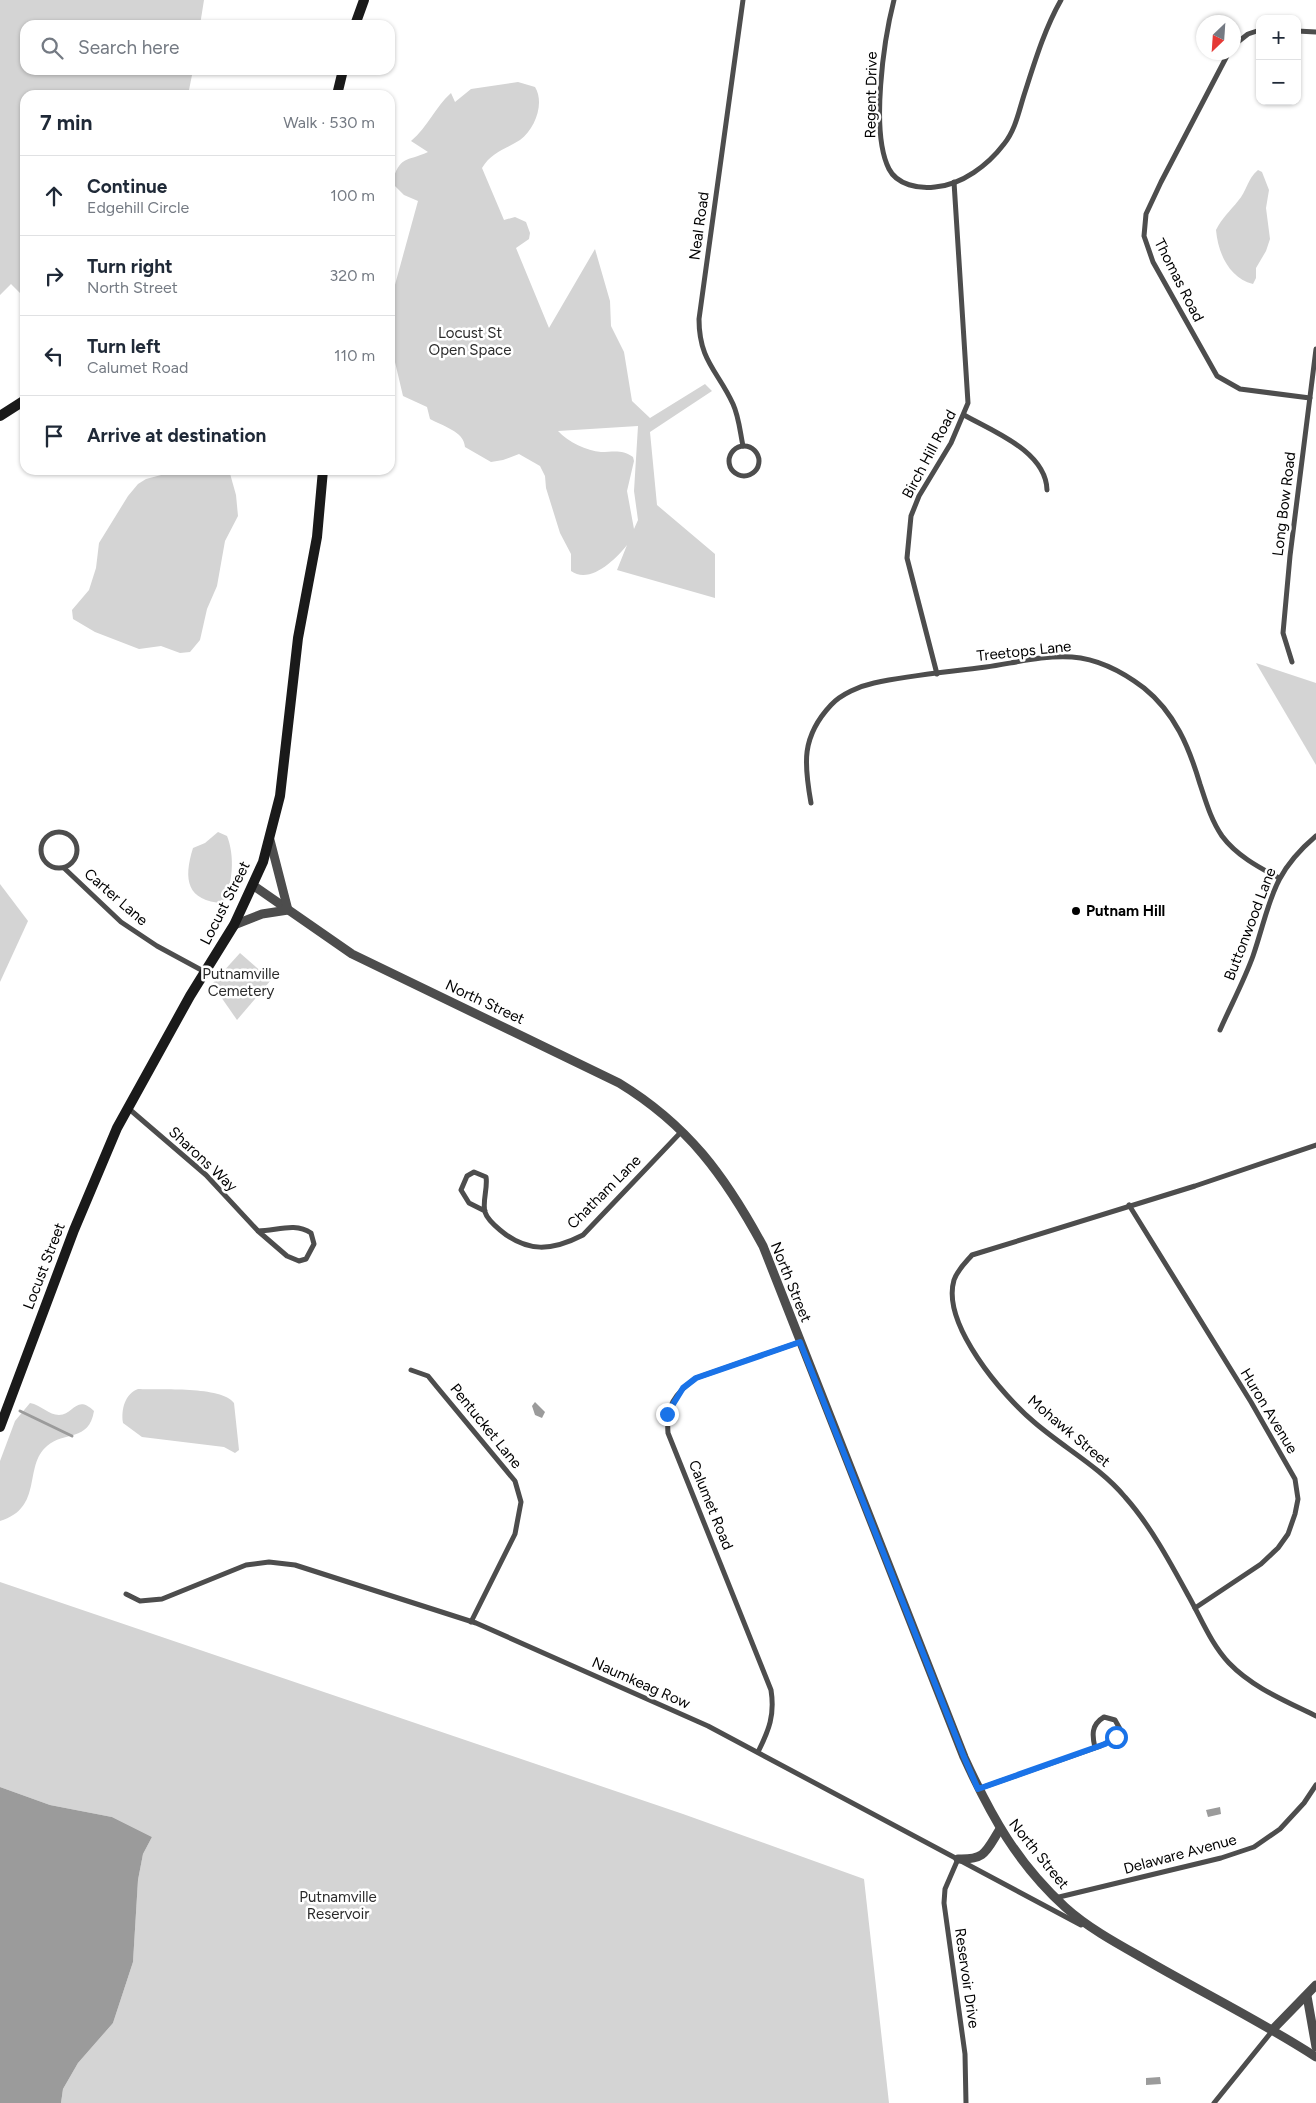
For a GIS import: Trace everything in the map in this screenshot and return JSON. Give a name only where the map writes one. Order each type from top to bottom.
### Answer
[{"type":"main road","points":[[357,20],[364,0]]},
{"type":"main road","points":[[338,90],[342,75]]},
{"type":"main road","points":[[0,416],[20,403]]},
{"type":"main road","name":"Locust Street","points":[[0,1427],[74,1230],[128,1107],[205,972],[234,926],[254,886],[270,840],[280,796],[298,638],[317,537],[323,475]]},
{"type":"street","name":"Neal Road","points":[[743,446],[734,406],[706,358],[699,337],[699,319],[744,0]]},
{"type":"street","name":"Regent Drive","points":[[894,0],[884,47],[881,100],[882,146],[889,169],[898,180],[920,188],[943,187],[967,177],[986,164],[1005,144],[1015,125],[1045,35],[1061,0]]},
{"type":"street","points":[[1241,40],[1256,31]]},
{"type":"street","points":[[1301,31],[1316,32]]},
{"type":"street","name":"Thomas Road","points":[[1225,60],[1146,214],[1144,236],[1153,262],[1217,376],[1240,389],[1310,398]]},
{"type":"street","name":"Birch Hill Road","points":[[936,674],[907,558],[911,516],[919,496],[946,451],[968,403],[954,182]]},
{"type":"street","name":"Long Bow Road","points":[[1292,662],[1283,633],[1290,556],[1316,349]]},
{"type":"street","points":[[964,415],[1030,456],[1042,471],[1047,490]]},
{"type":"street","points":[[743,446],[755,451],[759,463],[755,472],[743,476],[732,471],[729,463],[732,452],[743,446]]},
{"type":"street","name":"Treetops Lane","points":[[811,804],[805,754],[810,740],[831,704],[851,692],[873,683],[1072,657],[1098,662],[1123,674],[1154,696],[1182,733],[1212,819],[1223,837],[1252,863],[1279,878]]},
{"type":"street","points":[[53,832],[65,832],[74,839],[78,850],[74,861],[64,868],[54,868],[44,861],[40,850],[44,839],[53,832]]},
{"type":"street","name":"Buttonwood Lane","points":[[1220,1030],[1252,957],[1267,906],[1279,878],[1287,864],[1316,836]]},
{"type":"street","points":[[234,926],[262,914],[288,910],[270,840]]},
{"type":"street","name":"Carter Lane","points":[[64,868],[121,922],[151,943],[205,972]]},
{"type":"street","name":"North Street","points":[[254,886],[352,954],[619,1082],[646,1099],[682,1131],[704,1154],[737,1199],[763,1246],[964,1757],[978,1789],[1007,1842],[1055,1898],[1067,1909],[1118,1944],[1273,2029],[1316,2057]]},
{"type":"street","name":"Sharons Way","points":[[128,1107],[206,1175],[258,1231],[292,1259],[306,1259],[314,1244],[311,1233],[305,1228],[286,1227],[258,1231]]},
{"type":"street","name":"Chatham Lane","points":[[484,1211],[488,1186],[486,1177],[474,1172],[467,1176],[461,1190],[469,1203],[484,1211],[493,1224],[512,1240],[522,1244],[553,1247],[569,1242],[583,1235],[682,1131]]},
{"type":"street","name":"Mohawk Street","points":[[1316,1145],[1195,1186],[972,1255],[960,1268],[954,1280],[952,1296],[956,1314],[971,1347],[998,1385],[1034,1422],[1099,1472],[1125,1496],[1169,1562],[1208,1632],[1229,1663],[1252,1682],[1316,1716]]},
{"type":"street","name":"Huron Avenue","points":[[1130,1205],[1218,1352],[1251,1402],[1295,1479],[1298,1498],[1295,1514],[1288,1534],[1278,1548],[1261,1564],[1195,1608]]},
{"type":"street","name":"Calumet Road","points":[[758,1752],[770,1729],[774,1708],[771,1690],[668,1433],[667,1414],[683,1388],[696,1378],[800,1342]]},
{"type":"street","name":"Pentucket Lane","points":[[411,1370],[428,1376],[437,1386],[515,1482],[521,1502],[515,1534],[471,1622]]},
{"type":"street","name":"Naumkeag Row","points":[[126,1594],[140,1601],[162,1599],[246,1565],[269,1562],[295,1565],[312,1570],[471,1622],[708,1726],[1118,1944]]},
{"type":"street","points":[[978,1789],[1095,1748],[1116,1737],[1120,1729],[1119,1724],[1115,1720],[1104,1717],[1098,1721],[1092,1736],[1095,1748]]},
{"type":"street","name":"Delaware Avenue","points":[[1055,1898],[1221,1858],[1254,1847],[1280,1829],[1304,1804],[1316,1785]]},
{"type":"street","points":[[958,1860],[974,1860],[981,1856],[1000,1829]]},
{"type":"street","name":"Reservoir Drive","points":[[958,1860],[945,1889],[944,1903],[965,2054],[966,2103]]},
{"type":"street","points":[[1214,2103],[1273,2029],[1316,1986]]},
{"type":"street","points":[[1307,1996],[1316,2047]]},
{"type":"green space","points":[[0,0],[204,0],[201,20],[20,20],[20,75],[192,75],[189,90],[20,90],[20,293],[11,284],[0,295]]},
{"type":"green space","name":"Locust St Open Space","points":[[518,82],[535,87],[538,93],[539,108],[530,129],[520,140],[494,154],[482,168],[504,220],[515,217],[526,222],[530,233],[529,239],[516,248],[549,328],[595,249],[610,301],[611,326],[624,352],[632,401],[650,418],[705,384],[712,391],[650,432],[657,505],[715,554],[715,598],[617,570],[627,545],[609,563],[594,573],[586,575],[571,571],[571,554],[560,533],[546,488],[545,476],[540,466],[519,454],[491,462],[465,447],[464,441],[457,433],[430,419],[427,407],[403,396],[395,362],[395,285],[418,201],[404,195],[395,186],[395,174],[405,161],[428,152],[411,141],[451,93],[455,102],[471,89]],"holes":[[[638,426],[634,491],[638,520],[634,529],[627,491],[634,461],[633,457],[621,452],[601,452],[584,448],[567,439],[558,431]]]},
{"type":"green space","points":[[1258,170],[1262,172],[1269,190],[1266,208],[1270,239],[1266,251],[1256,268],[1256,278],[1253,284],[1237,276],[1226,263],[1219,247],[1216,230],[1223,218],[1241,197]]},
{"type":"green space","points":[[161,475],[230,475],[236,495],[238,516],[225,541],[217,586],[207,609],[200,640],[190,652],[180,653],[161,646],[139,649],[95,632],[73,619],[72,610],[89,590],[96,568],[99,543],[128,496],[138,484],[146,479]]},
{"type":"green space","points":[[1256,663],[1316,683],[1316,765]]},
{"type":"green space","points":[[218,832],[227,836],[232,861],[231,879],[223,903],[202,898],[195,893],[191,887],[188,870],[193,848],[205,843]]},
{"type":"green space","points":[[0,884],[28,921],[0,982]]},
{"type":"green space","name":"Putnamville Cemetery","points":[[240,953],[271,980],[237,1020],[212,984]]},
{"type":"green space","points":[[138,1389],[204,1391],[227,1398],[234,1403],[239,1450],[235,1453],[224,1447],[142,1437],[123,1423],[123,1407],[130,1394]]},
{"type":"green space","points":[[30,1403],[55,1415],[64,1414],[83,1404],[94,1411],[91,1421],[81,1432],[54,1441],[40,1454],[28,1497],[23,1507],[14,1515],[0,1521],[0,1461],[15,1421]]},
{"type":"green space","name":"Putnamville Reservoir","points":[[0,1582],[683,1814],[864,1879],[889,2103],[61,2103],[63,2089],[78,2063],[113,2023],[133,1962],[138,1880],[143,1854],[152,1837],[112,1817],[50,1805],[0,1787]]},
{"type":"shaded area","points":[[535,1402],[545,1412],[542,1418],[535,1415],[532,1406]]},
{"type":"shaded area","points":[[0,1787],[50,1805],[112,1817],[152,1837],[143,1854],[138,1880],[133,1962],[113,2023],[78,2063],[63,2089],[61,2103],[0,2103]]},
{"type":"shaded area","points":[[1220,1807],[1221,1814],[1208,1817],[1206,1810]]},
{"type":"shaded area","points":[[1160,2077],[1161,2084],[1146,2085],[1146,2078]]},
{"type":"waterway","points":[[20,1411],[72,1436]]},
{"type":"place","name":"Putnam Hill","points":[[1076,911]]},
{"type":"route","points":[[667,1414],[683,1388],[696,1378],[800,1342],[978,1789],[1105,1744],[1116,1737]]}]
